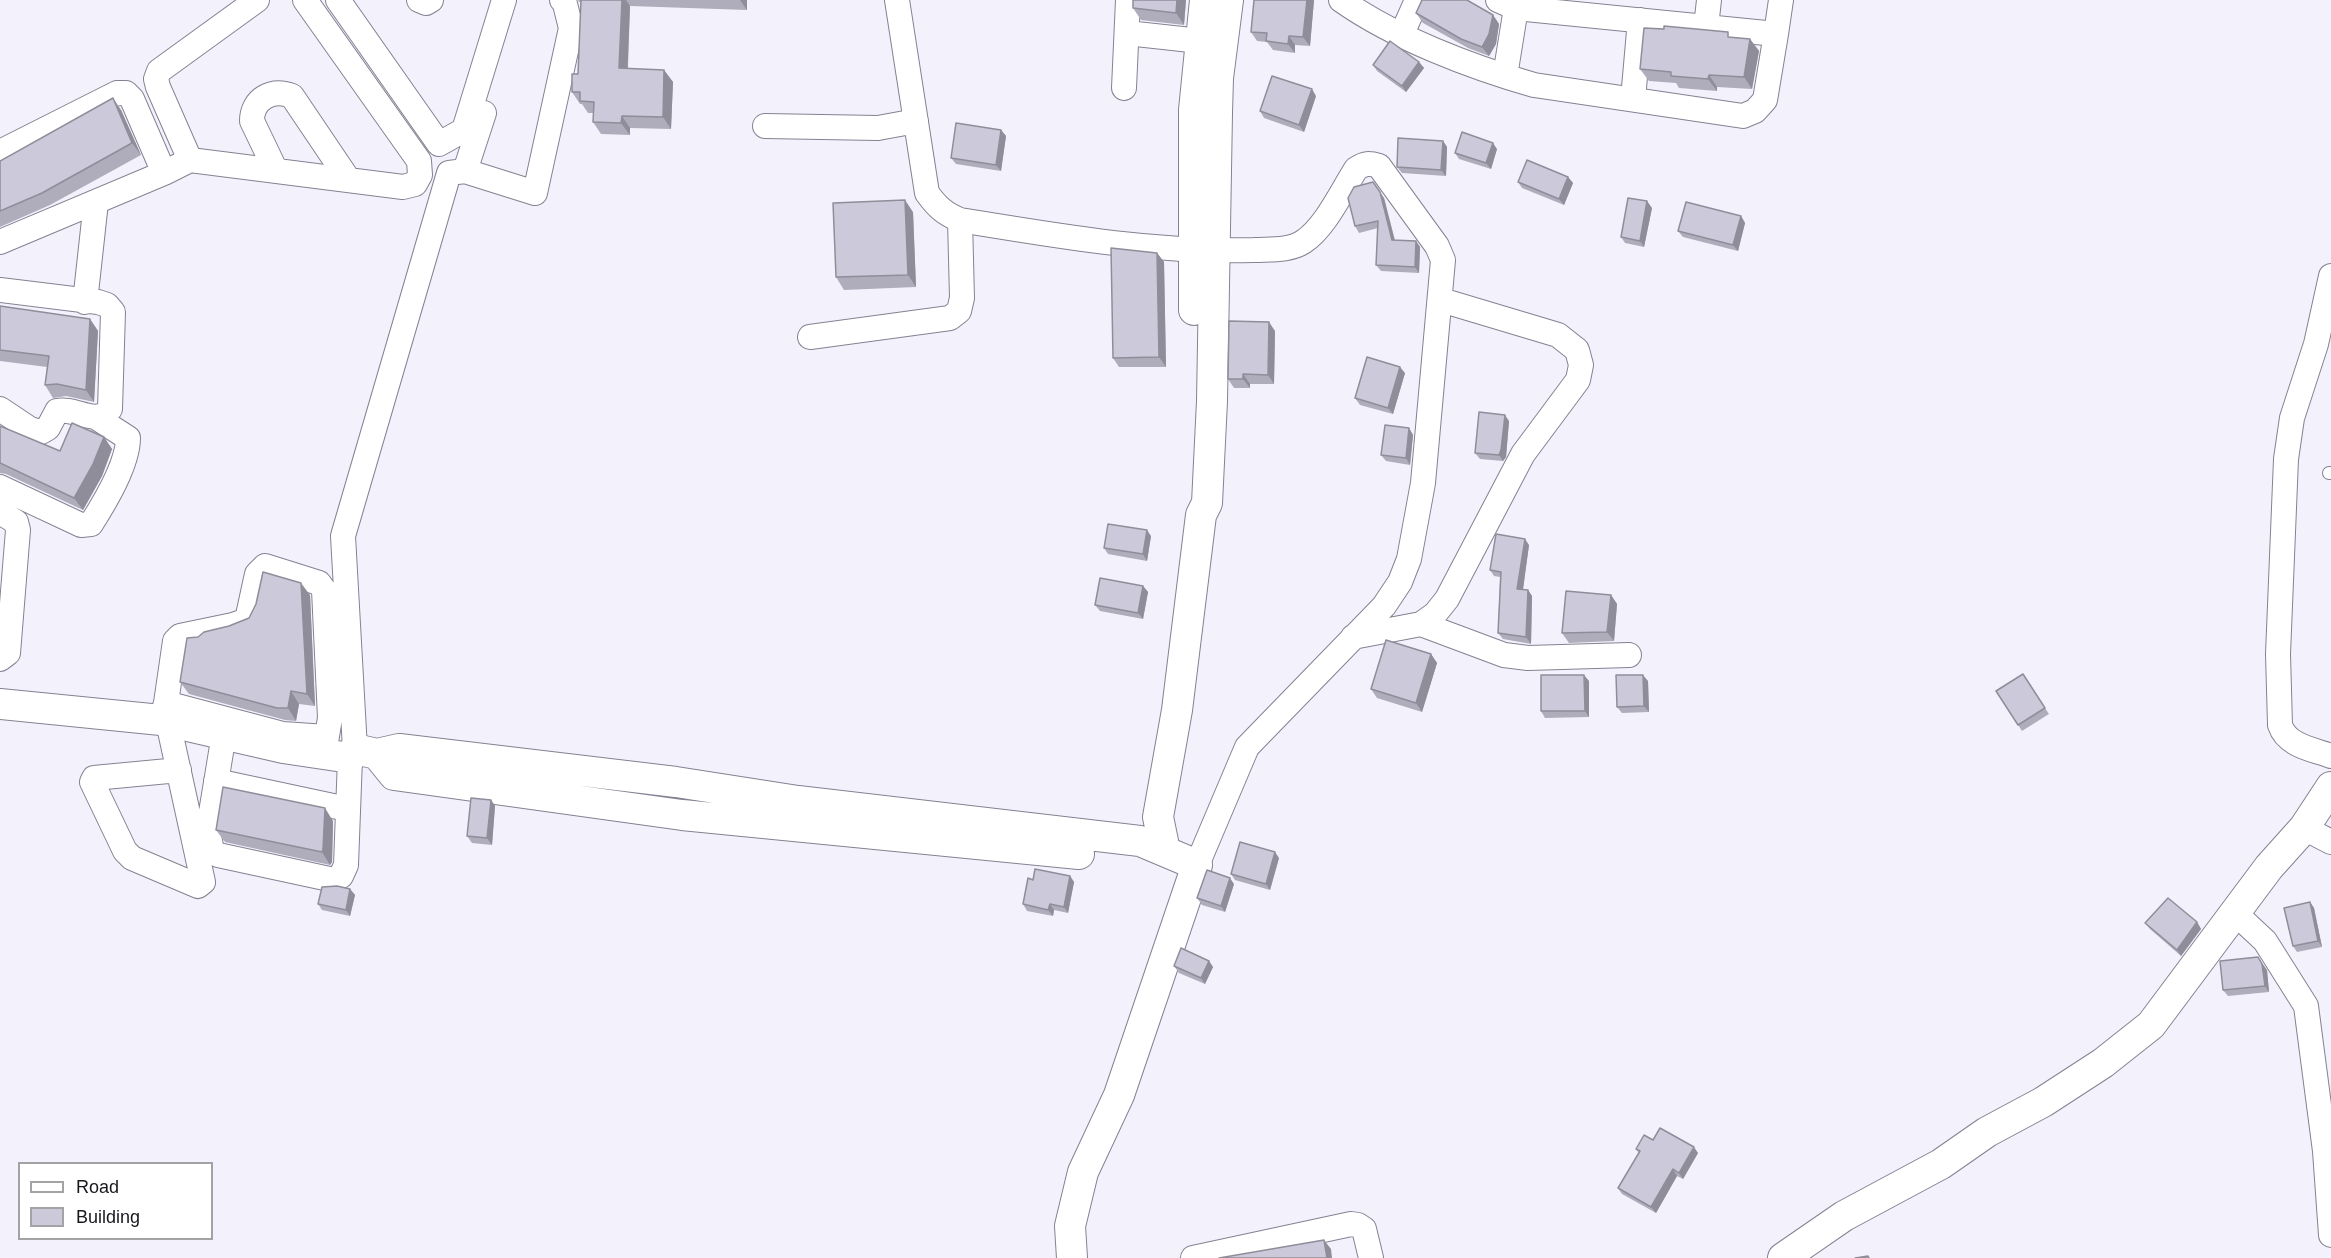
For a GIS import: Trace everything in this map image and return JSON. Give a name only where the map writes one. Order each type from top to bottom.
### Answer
[{"type":"street","points":[[190,160],[158,87],[156,79],[159,71],[256,0]]},
{"type":"street","points":[[0,242],[165,173],[190,160],[403,187],[415,184],[420,175],[419,162],[305,0]]},
{"type":"street","points":[[338,0],[439,144],[464,130],[504,0]]},
{"type":"street","points":[[419,0],[426,3],[431,0]]},
{"type":"street","points":[[465,171],[521,0]]},
{"type":"street","points":[[224,734],[208,831],[212,851],[218,855],[333,880],[341,876],[346,865],[347,809],[343,536],[449,173],[465,171],[535,193],[571,28],[564,0],[562,0]]},
{"type":"street","points":[[897,0],[927,193],[946,215],[960,220],[1104,243],[1204,250],[1286,248],[1301,243],[1315,232],[1356,169],[1363,164],[1370,163],[1379,166],[1437,246],[1443,260],[1444,270],[1423,483],[1410,560],[1400,582],[1384,606],[1247,747],[1197,865],[1119,1095],[1083,1172],[1070,1226],[1072,1258]]},
{"type":"street","points":[[1165,851],[1158,817],[1177,710],[1201,515],[1208,503],[1203,401],[1205,112],[1200,41],[1205,0]]},
{"type":"street","points":[[1205,112],[1218,78],[1228,0]]},
{"type":"street","points":[[1341,0],[1422,44],[1534,85],[1743,116],[1755,111],[1765,100],[1781,0]]},
{"type":"street","points":[[1402,34],[1417,0]]},
{"type":"street","points":[[1706,27],[1709,0]]},
{"type":"street","points":[[1124,2],[1127,33],[1124,88]]},
{"type":"street","points":[[1505,76],[1507,4],[1776,34]]},
{"type":"street","points":[[1633,99],[1640,20]]},
{"type":"street","points":[[1127,33],[1200,41]]},
{"type":"street","points":[[275,169],[252,121],[252,112],[256,104],[271,93],[282,92],[292,96],[348,179]]},
{"type":"street","points":[[0,152],[117,93],[126,93],[132,99],[165,173]]},
{"type":"street","points":[[765,126],[878,128],[916,121]]},
{"type":"street","points":[[85,302],[96,202]]},
{"type":"street","points":[[810,337],[950,318],[959,311],[962,298],[960,220]]},
{"type":"street","points":[[2331,276],[2316,344],[2292,418],[2286,459],[2278,654],[2280,725],[2283,735],[2291,742],[2331,756]]},
{"type":"street","points":[[0,290],[107,305],[113,312],[110,409],[106,415],[97,418]]},
{"type":"street","points":[[1353,638],[1421,624],[1435,614],[1447,599],[1523,454],[1578,380],[1581,365],[1576,350],[1558,335],[1441,300]]},
{"type":"street","points":[[0,410],[30,429],[41,432],[48,428],[57,411],[64,410],[97,418],[128,438],[128,450],[103,505],[91,524],[81,525],[0,488]]},
{"type":"street","points":[[0,513],[16,522],[18,530],[8,653],[0,659]]},
{"type":"street","points":[[179,770],[94,778],[92,782],[125,851],[132,858],[198,886],[203,882],[179,770],[165,715],[175,641],[180,636],[234,625],[247,620],[257,574],[265,566],[319,583],[322,586],[330,718],[346,751]]},
{"type":"street","points":[[1421,624],[1504,656],[1528,658],[1629,655]]},
{"type":"street","points":[[0,704],[165,715],[283,734],[346,751]]},
{"type":"street","points":[[165,715],[224,734],[283,748],[346,751],[399,749],[653,779],[798,801],[1140,841],[1197,865]]},
{"type":"street","points":[[216,781],[347,809]]},
{"type":"street","points":[[1783,1258],[1844,1216],[1941,1164],[1987,1132],[2043,1102],[2103,1063],[2151,1025],[2269,867],[2304,828],[2331,787]]},
{"type":"street","points":[[2304,828],[2331,842]]},
{"type":"street","points":[[2235,913],[2265,941],[2306,1006],[2325,1151],[2331,1235]]},
{"type":"street","points":[[1193,1258],[1351,1224],[1364,1229],[1371,1258]]},
{"type":"building","points":[[581,0],[622,0],[619,68],[664,70],[663,117],[622,116],[621,123],[593,122],[594,102],[580,101],[580,92],[572,92],[572,74],[578,74]]},
{"type":"building","points":[[1133,0],[1177,0],[1176,13],[1133,8]]},
{"type":"building","points":[[1254,0],[1307,0],[1303,37],[1289,36],[1288,44],[1266,41],[1267,33],[1251,32]]},
{"type":"building","points":[[1422,0],[1467,0],[1493,15],[1489,34],[1482,47],[1461,39],[1416,13]]},
{"type":"building","points":[[1664,26],[1728,32],[1728,37],[1750,39],[1744,77],[1709,75],[1708,79],[1671,76],[1671,72],[1640,69],[1644,28],[1664,29]]},
{"type":"building","points":[[1390,41],[1419,62],[1402,86],[1373,65]]},
{"type":"building","points":[[1272,76],[1312,89],[1299,125],[1260,111]]},
{"type":"building","points":[[113,98],[132,143],[42,193],[0,211],[0,161]]},
{"type":"building","points":[[956,123],[1001,130],[996,165],[951,158]]},
{"type":"building","points":[[1462,132],[1493,143],[1486,163],[1455,153]]},
{"type":"building","points":[[1398,138],[1443,141],[1441,170],[1397,167]]},
{"type":"building","points":[[1527,160],[1568,177],[1559,199],[1518,182]]},
{"type":"building","points":[[1373,182],[1380,192],[1392,240],[1416,241],[1415,267],[1376,265],[1378,221],[1355,226],[1348,198],[1354,187]]},
{"type":"building","points":[[1628,198],[1647,201],[1640,241],[1621,237]]},
{"type":"building","points":[[905,200],[908,275],[836,277],[833,203]]},
{"type":"building","points":[[1686,202],[1741,216],[1733,245],[1678,231]]},
{"type":"building","points":[[1111,248],[1157,253],[1159,357],[1113,358]]},
{"type":"building","points":[[0,306],[90,319],[86,390],[57,384],[45,385],[49,356],[0,350]]},
{"type":"building","points":[[1229,321],[1269,322],[1268,375],[1243,374],[1243,379],[1228,379]]},
{"type":"building","points":[[1367,357],[1400,367],[1388,408],[1355,398]]},
{"type":"building","points":[[1479,412],[1505,415],[1499,455],[1475,453]]},
{"type":"building","points":[[72,423],[104,437],[93,464],[74,498],[0,463],[0,426],[60,451]]},
{"type":"building","points":[[1385,425],[1409,428],[1406,458],[1381,455]]},
{"type":"building","points":[[1108,524],[1147,530],[1143,554],[1104,548]]},
{"type":"building","points":[[1496,534],[1525,539],[1517,589],[1528,590],[1526,637],[1498,633],[1501,572],[1490,570]]},
{"type":"building","points":[[263,572],[301,583],[307,694],[291,691],[288,708],[277,708],[180,682],[187,638],[198,637],[204,632],[249,618],[256,604]]},
{"type":"building","points":[[1100,578],[1143,586],[1138,613],[1095,605]]},
{"type":"building","points":[[1566,591],[1611,595],[1607,632],[1562,633]]},
{"type":"building","points":[[1386,640],[1431,654],[1416,703],[1371,689]]},
{"type":"building","points":[[2023,674],[2045,708],[2018,725],[1996,691]]},
{"type":"building","points":[[1541,675],[1584,675],[1585,711],[1541,711]]},
{"type":"building","points":[[1616,675],[1643,675],[1644,706],[1617,707]]},
{"type":"building","points":[[223,787],[325,808],[322,852],[216,830]]},
{"type":"building","points":[[471,798],[491,800],[487,838],[467,836]]},
{"type":"building","points":[[1240,842],[1275,852],[1266,884],[1231,874]]},
{"type":"building","points":[[1035,869],[1070,876],[1064,907],[1050,904],[1048,910],[1023,904],[1028,878],[1033,880]]},
{"type":"building","points":[[1207,870],[1230,878],[1221,906],[1197,898]]},
{"type":"building","points":[[337,886],[350,889],[346,910],[318,904],[322,887]]},
{"type":"building","points":[[2168,898],[2197,922],[2177,950],[2145,923]]},
{"type":"building","points":[[2310,902],[2318,941],[2293,946],[2284,908]]},
{"type":"building","points":[[1181,948],[1209,961],[1201,978],[1174,966]]},
{"type":"building","points":[[2258,957],[2262,964],[2265,986],[2223,990],[2220,961]]},
{"type":"building","points":[[1660,1128],[1694,1147],[1679,1173],[1673,1169],[1651,1207],[1618,1188],[1640,1151],[1636,1149],[1644,1135],[1653,1140]]},
{"type":"building","points":[[1324,1240],[1327,1258],[1219,1258]]}]
